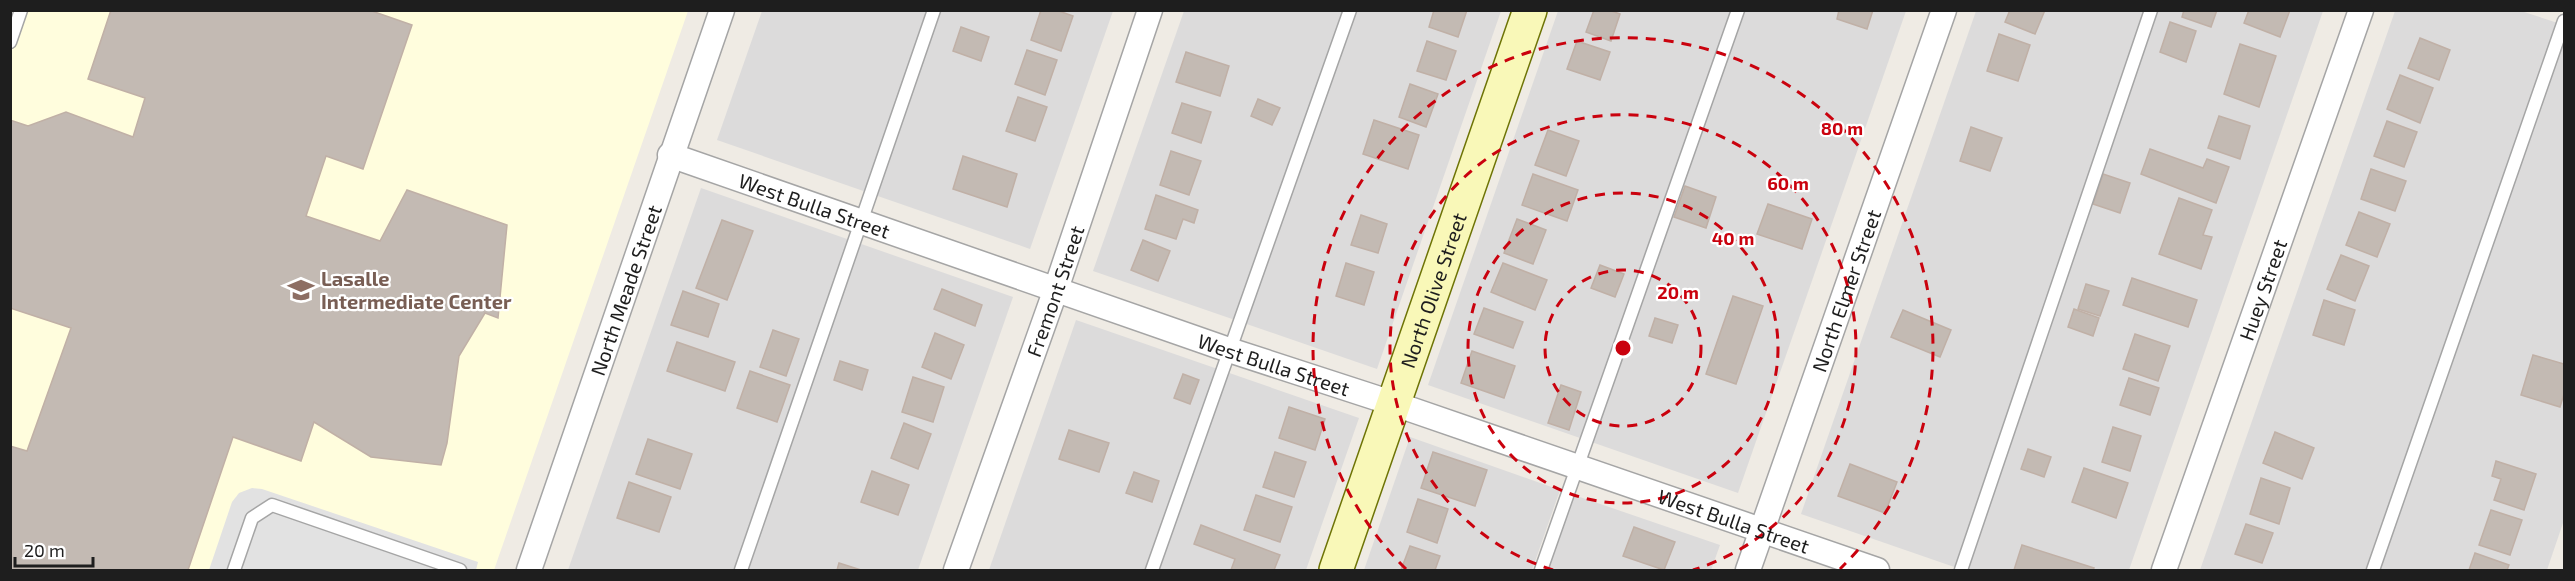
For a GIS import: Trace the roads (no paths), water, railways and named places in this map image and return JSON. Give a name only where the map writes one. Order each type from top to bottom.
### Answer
[{"type":"street","name":"North Meade Street","points":[[530,570],[670,155],[722,10]]},
{"type":"street","name":"Fremont Street","points":[[956,570],[1056,289],[1150,10]]},
{"type":"street","name":"North Olive Street","points":[[1336,570],[1530,10]]},
{"type":"street","name":"North Elmer Street","points":[[1748,570],[1944,10]]},
{"type":"street","name":"Huey Street","points":[[2164,570],[2361,10]]},
{"type":"street","name":"West Bulla Street","points":[[670,155],[1229,350],[1395,404],[1877,570]]},
{"type":"lane","points":[[10,42],[21,10]]},
{"type":"lane","points":[[741,570],[934,10]]},
{"type":"lane","points":[[1152,570],[1350,10]]},
{"type":"lane","points":[[1541,570],[1738,10]]},
{"type":"lane","points":[[1961,570],[2151,10]]},
{"type":"lane","points":[[2373,570],[2565,21]]},
{"type":"lane","points":[[234,570],[252,518],[272,505],[460,570]]},
{"type":"place","name":"Lasalle Intermediate Center","points":[[301,290]]}]
